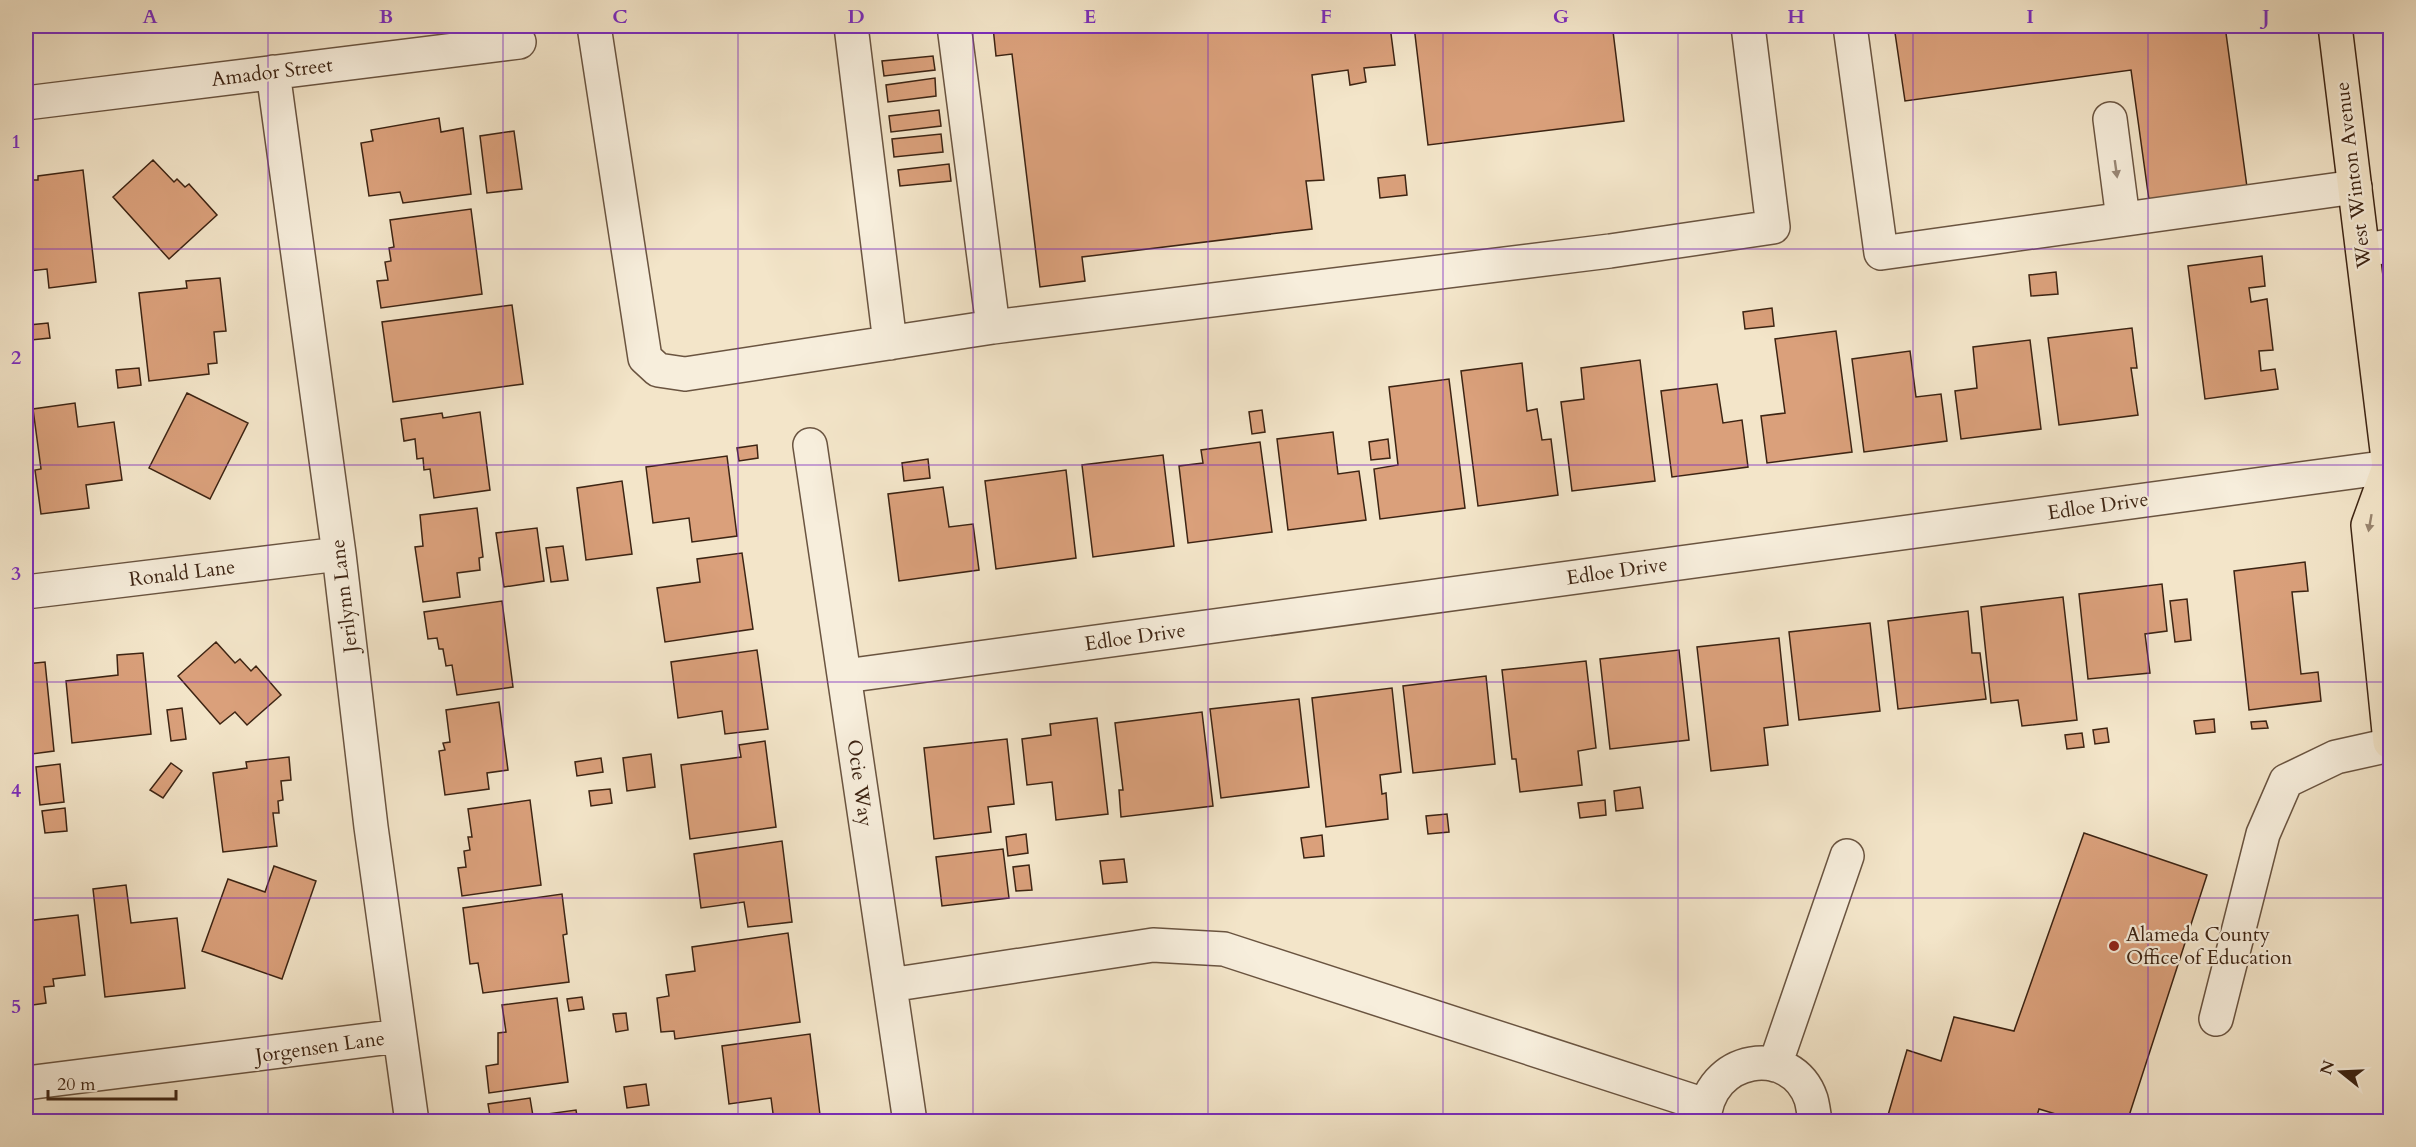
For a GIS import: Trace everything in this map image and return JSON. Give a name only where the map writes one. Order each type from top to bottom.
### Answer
[{"type":"main road","name":"West Winton Avenue","points":[[2335,26],[2355,187],[2377,248],[2390,469],[2368,525],[2391,743]]},
{"type":"street","points":[[594,26],[645,358],[658,370],[685,374],[993,327],[1610,251],[1773,227],[1748,26]]},
{"type":"street","points":[[851,26],[890,343]]},
{"type":"street","points":[[954,26],[993,327]]},
{"type":"street","points":[[1850,26],[1881,253],[2355,187]]},
{"type":"street","name":"Amador Street","points":[[26,103],[519,42]]},
{"type":"street","name":"Jerilynn Lane","points":[[273,72],[339,554],[399,1036],[412,1122]]},
{"type":"street","points":[[2109,119],[2123,219]]},
{"type":"street","name":"Ocie Way","points":[[810,445],[910,1122]]},
{"type":"street","name":"Edloe Drive","points":[[845,676],[2390,469]]},
{"type":"street","name":"Ronald Lane","points":[[26,592],[339,554]]},
{"type":"street","points":[[2216,1019],[2264,834],[2286,782],[2336,757],[2391,743]]},
{"type":"street","points":[[1775,1065],[1847,856]]},
{"type":"street","points":[[890,985],[1153,945],[1224,949],[1705,1113],[1715,1084],[1732,1070],[1753,1063],[1775,1065],[1797,1077],[1811,1098],[1815,1122]]},
{"type":"street","name":"Jorgensen Lane","points":[[26,1083],[399,1036]]},
{"type":"building","points":[[1390,26],[1395,65],[1364,68],[1366,82],[1350,85],[1348,70],[1312,75],[1324,180],[1306,181],[1312,229],[1082,257],[1085,281],[1040,287],[1012,54],[996,56],[993,27]]},
{"type":"building","points":[[1414,26],[1631,26],[1631,28],[1613,31],[1624,121],[1428,145]]},
{"type":"building","points":[[1894,26],[2225,26],[2247,187],[2149,200],[2131,70],[1905,101]]},
{"type":"building","points":[[933,56],[935,70],[884,76],[882,61]]},
{"type":"building","points":[[935,78],[936,96],[888,102],[886,85]]},
{"type":"building","points":[[939,110],[941,126],[891,132],[889,116]]},
{"type":"building","points":[[439,118],[441,132],[463,128],[471,194],[403,203],[400,192],[369,196],[361,143],[373,141],[371,130]]},
{"type":"building","points":[[514,131],[522,189],[487,193],[480,136]]},
{"type":"building","points":[[941,134],[943,152],[894,157],[892,139]]},
{"type":"building","points":[[153,160],[174,182],[177,179],[185,187],[189,184],[217,215],[169,259],[113,197]]},
{"type":"building","points":[[949,164],[951,181],[900,186],[898,170]]},
{"type":"building","points":[[83,170],[96,282],[49,288],[47,269],[29,271],[26,191],[30,191],[29,180],[38,180],[38,176]]},
{"type":"building","points":[[1405,175],[1407,195],[1380,198],[1378,178]]},
{"type":"building","points":[[471,209],[482,294],[381,308],[377,281],[388,280],[385,262],[391,261],[389,248],[394,247],[390,220]]},
{"type":"building","points":[[2262,256],[2265,286],[2249,288],[2251,302],[2267,299],[2273,350],[2259,351],[2261,371],[2275,369],[2278,389],[2205,399],[2188,266]]},
{"type":"building","points":[[2056,272],[2058,294],[2031,296],[2029,275]]},
{"type":"building","points":[[220,278],[226,331],[214,332],[217,363],[208,364],[209,374],[149,381],[139,293],[187,288],[186,281]]},
{"type":"building","points":[[512,305],[523,384],[393,402],[382,322]]},
{"type":"building","points":[[1772,308],[1774,326],[1745,329],[1743,312]]},
{"type":"building","points":[[48,323],[50,338],[31,340],[29,325]]},
{"type":"building","points":[[2132,328],[2137,368],[2131,368],[2138,415],[2059,425],[2048,338]]},
{"type":"building","points":[[1836,331],[1852,452],[1767,463],[1761,416],[1785,413],[1775,339]]},
{"type":"building","points":[[2030,340],[2041,429],[1961,439],[1955,391],[1977,388],[1973,347]]},
{"type":"building","points":[[1910,351],[1916,397],[1941,394],[1947,441],[1864,452],[1852,359]]},
{"type":"building","points":[[1640,360],[1655,481],[1572,491],[1561,402],[1584,399],[1581,368]]},
{"type":"building","points":[[1522,363],[1527,411],[1537,409],[1542,440],[1551,439],[1558,495],[1478,506],[1461,371]]},
{"type":"building","points":[[139,368],[141,385],[118,388],[116,370]]},
{"type":"building","points":[[1449,379],[1465,508],[1380,519],[1374,469],[1398,465],[1389,387]]},
{"type":"building","points":[[1717,384],[1723,423],[1742,420],[1748,467],[1672,477],[1661,391]]},
{"type":"building","points":[[187,393],[248,423],[210,499],[149,468]]},
{"type":"building","points":[[75,403],[78,427],[114,422],[122,480],[86,485],[89,508],[41,514],[35,470],[41,469],[33,409]]},
{"type":"building","points":[[1262,410],[1265,432],[1252,434],[1249,412]]},
{"type":"building","points":[[480,412],[490,490],[434,498],[430,469],[424,470],[423,458],[417,459],[415,439],[404,441],[401,419],[442,413],[443,418]]},
{"type":"building","points":[[1333,432],[1338,474],[1359,471],[1366,520],[1288,530],[1277,439]]},
{"type":"building","points":[[1388,439],[1390,458],[1371,460],[1369,442]]},
{"type":"building","points":[[1260,442],[1272,532],[1188,543],[1179,466],[1203,463],[1201,450]]},
{"type":"building","points":[[757,445],[758,458],[739,461],[737,448]]},
{"type":"building","points":[[1163,455],[1174,546],[1093,557],[1082,465]]},
{"type":"building","points":[[727,456],[737,536],[692,542],[689,518],[653,523],[646,467]]},
{"type":"building","points":[[928,459],[930,478],[904,481],[902,463]]},
{"type":"building","points":[[1066,470],[1076,558],[996,569],[985,481]]},
{"type":"building","points":[[622,481],[632,554],[586,560],[577,488]]},
{"type":"building","points":[[943,487],[949,527],[973,524],[979,570],[899,581],[888,494]]},
{"type":"building","points":[[477,508],[483,557],[479,558],[480,570],[457,573],[460,597],[423,602],[415,547],[423,546],[420,515]]},
{"type":"building","points":[[537,528],[544,581],[504,587],[496,533]]},
{"type":"building","points":[[563,546],[568,580],[551,582],[546,548]]},
{"type":"building","points":[[742,553],[753,629],[665,642],[657,588],[700,582],[697,559]]},
{"type":"building","points":[[2305,562],[2308,591],[2292,592],[2301,674],[2318,672],[2321,701],[2249,710],[2234,571]]},
{"type":"building","points":[[2162,584],[2167,631],[2145,634],[2150,673],[2088,679],[2079,594]]},
{"type":"building","points":[[2063,597],[2077,720],[2022,726],[2018,700],[1991,703],[1981,607]]},
{"type":"building","points":[[2187,599],[2191,640],[2175,642],[2170,601]]},
{"type":"building","points":[[502,601],[513,687],[457,695],[452,665],[446,666],[443,649],[439,649],[437,638],[428,639],[424,612]]},
{"type":"building","points":[[1968,611],[1972,653],[1980,653],[1986,699],[1898,709],[1888,621]]},
{"type":"building","points":[[1870,623],[1880,711],[1799,720],[1789,632]]},
{"type":"building","points":[[1779,638],[1788,725],[1764,728],[1768,765],[1711,771],[1697,647]]},
{"type":"building","points":[[216,642],[235,663],[240,659],[251,671],[256,666],[281,695],[247,725],[235,712],[220,724],[178,676]]},
{"type":"building","points":[[757,650],[768,729],[725,734],[722,711],[678,718],[671,662]]},
{"type":"building","points":[[1679,650],[1689,740],[1610,749],[1600,659]]},
{"type":"building","points":[[143,653],[151,734],[72,743],[66,681],[118,675],[117,655]]},
{"type":"building","points":[[1586,661],[1596,748],[1578,751],[1582,785],[1520,792],[1516,759],[1512,759],[1502,670]]},
{"type":"building","points":[[45,662],[54,751],[32,754],[30,733],[26,734],[26,664]]},
{"type":"building","points":[[1486,676],[1495,764],[1413,773],[1403,686]]},
{"type":"building","points":[[1392,688],[1401,772],[1380,775],[1382,794],[1386,793],[1388,819],[1326,827],[1312,698]]},
{"type":"building","points":[[1299,699],[1309,787],[1221,798],[1210,709]]},
{"type":"building","points":[[499,702],[508,770],[487,773],[489,789],[445,795],[439,751],[445,750],[443,743],[450,742],[446,710]]},
{"type":"building","points":[[182,708],[186,739],[171,741],[167,710]]},
{"type":"building","points":[[1202,712],[1213,806],[1121,817],[1119,790],[1123,790],[1115,723]]},
{"type":"building","points":[[1097,718],[1108,814],[1056,820],[1052,782],[1027,785],[1022,739],[1051,735],[1050,724]]},
{"type":"building","points":[[2214,719],[2215,732],[2196,734],[2194,721]]},
{"type":"building","points":[[2266,721],[2268,728],[2252,729],[2251,722]]},
{"type":"building","points":[[2107,728],[2109,742],[2095,744],[2093,730]]},
{"type":"building","points":[[2082,733],[2084,747],[2067,749],[2065,735]]},
{"type":"building","points":[[1007,739],[1014,804],[988,807],[991,832],[934,839],[924,748]]},
{"type":"building","points":[[765,741],[776,827],[690,839],[681,765],[741,757],[739,745]]},
{"type":"building","points":[[651,754],[655,787],[627,791],[623,758]]},
{"type":"building","points":[[289,757],[291,780],[281,781],[283,800],[278,801],[279,813],[273,813],[277,846],[223,852],[213,773],[247,768],[246,762]]},
{"type":"building","points":[[601,758],[603,772],[577,776],[575,762]]},
{"type":"building","points":[[171,763],[182,771],[163,798],[150,790]]},
{"type":"building","points":[[60,764],[64,802],[40,805],[36,767]]},
{"type":"building","points":[[1640,787],[1643,808],[1616,811],[1614,791]]},
{"type":"building","points":[[610,789],[612,803],[591,806],[589,791]]},
{"type":"building","points":[[530,800],[541,885],[462,896],[458,868],[466,867],[464,851],[470,850],[468,837],[472,837],[468,809]]},
{"type":"building","points":[[1605,800],[1606,815],[1580,818],[1578,803]]},
{"type":"building","points":[[65,808],[67,831],[45,833],[42,811]]},
{"type":"building","points":[[1447,814],[1449,832],[1428,834],[1426,816]]},
{"type":"building","name":"Alameda County Office of Education","points":[[2084,833],[2207,875],[2127,1122],[2082,1122],[2039,1109],[2035,1122],[1886,1122],[1907,1050],[1941,1061],[1954,1017],[2014,1031]]},
{"type":"building","points":[[1026,834],[1028,853],[1008,856],[1006,837]]},
{"type":"building","points":[[1322,835],[1324,856],[1304,858],[1301,838]]},
{"type":"building","points":[[782,841],[792,922],[748,927],[744,902],[701,908],[694,854]]},
{"type":"building","points":[[1003,849],[1009,898],[942,906],[936,857]]},
{"type":"building","points":[[1124,859],[1127,882],[1103,884],[1100,861]]},
{"type":"building","points":[[1029,865],[1032,890],[1016,891],[1013,867]]},
{"type":"building","points":[[274,866],[316,881],[282,979],[202,951],[228,879],[265,892]]},
{"type":"building","points":[[126,885],[131,923],[177,918],[185,988],[105,997],[93,889]]},
{"type":"building","points":[[562,894],[567,934],[563,935],[569,982],[483,993],[478,963],[470,964],[463,908]]},
{"type":"building","points":[[78,915],[85,975],[53,979],[54,986],[44,987],[46,1003],[26,1006],[26,921]]},
{"type":"building","points":[[788,933],[800,1022],[675,1039],[674,1031],[661,1032],[657,998],[669,996],[666,975],[695,971],[692,947]]},
{"type":"building","points":[[582,997],[584,1009],[569,1011],[567,999]]},
{"type":"building","points":[[557,998],[568,1082],[489,1093],[486,1066],[498,1064],[498,1033],[506,1032],[502,1005]]},
{"type":"building","points":[[626,1013],[628,1030],[616,1032],[613,1014]]},
{"type":"building","points":[[810,1034],[820,1115],[774,1121],[771,1098],[729,1104],[722,1046]]},
{"type":"building","points":[[646,1084],[649,1105],[627,1108],[624,1087]]},
{"type":"building","points":[[530,1098],[533,1116],[576,1110],[578,1122],[491,1122],[488,1104]]},
{"type":"place","name":"Alameda County Office of Education","points":[[2114,946]]}]
